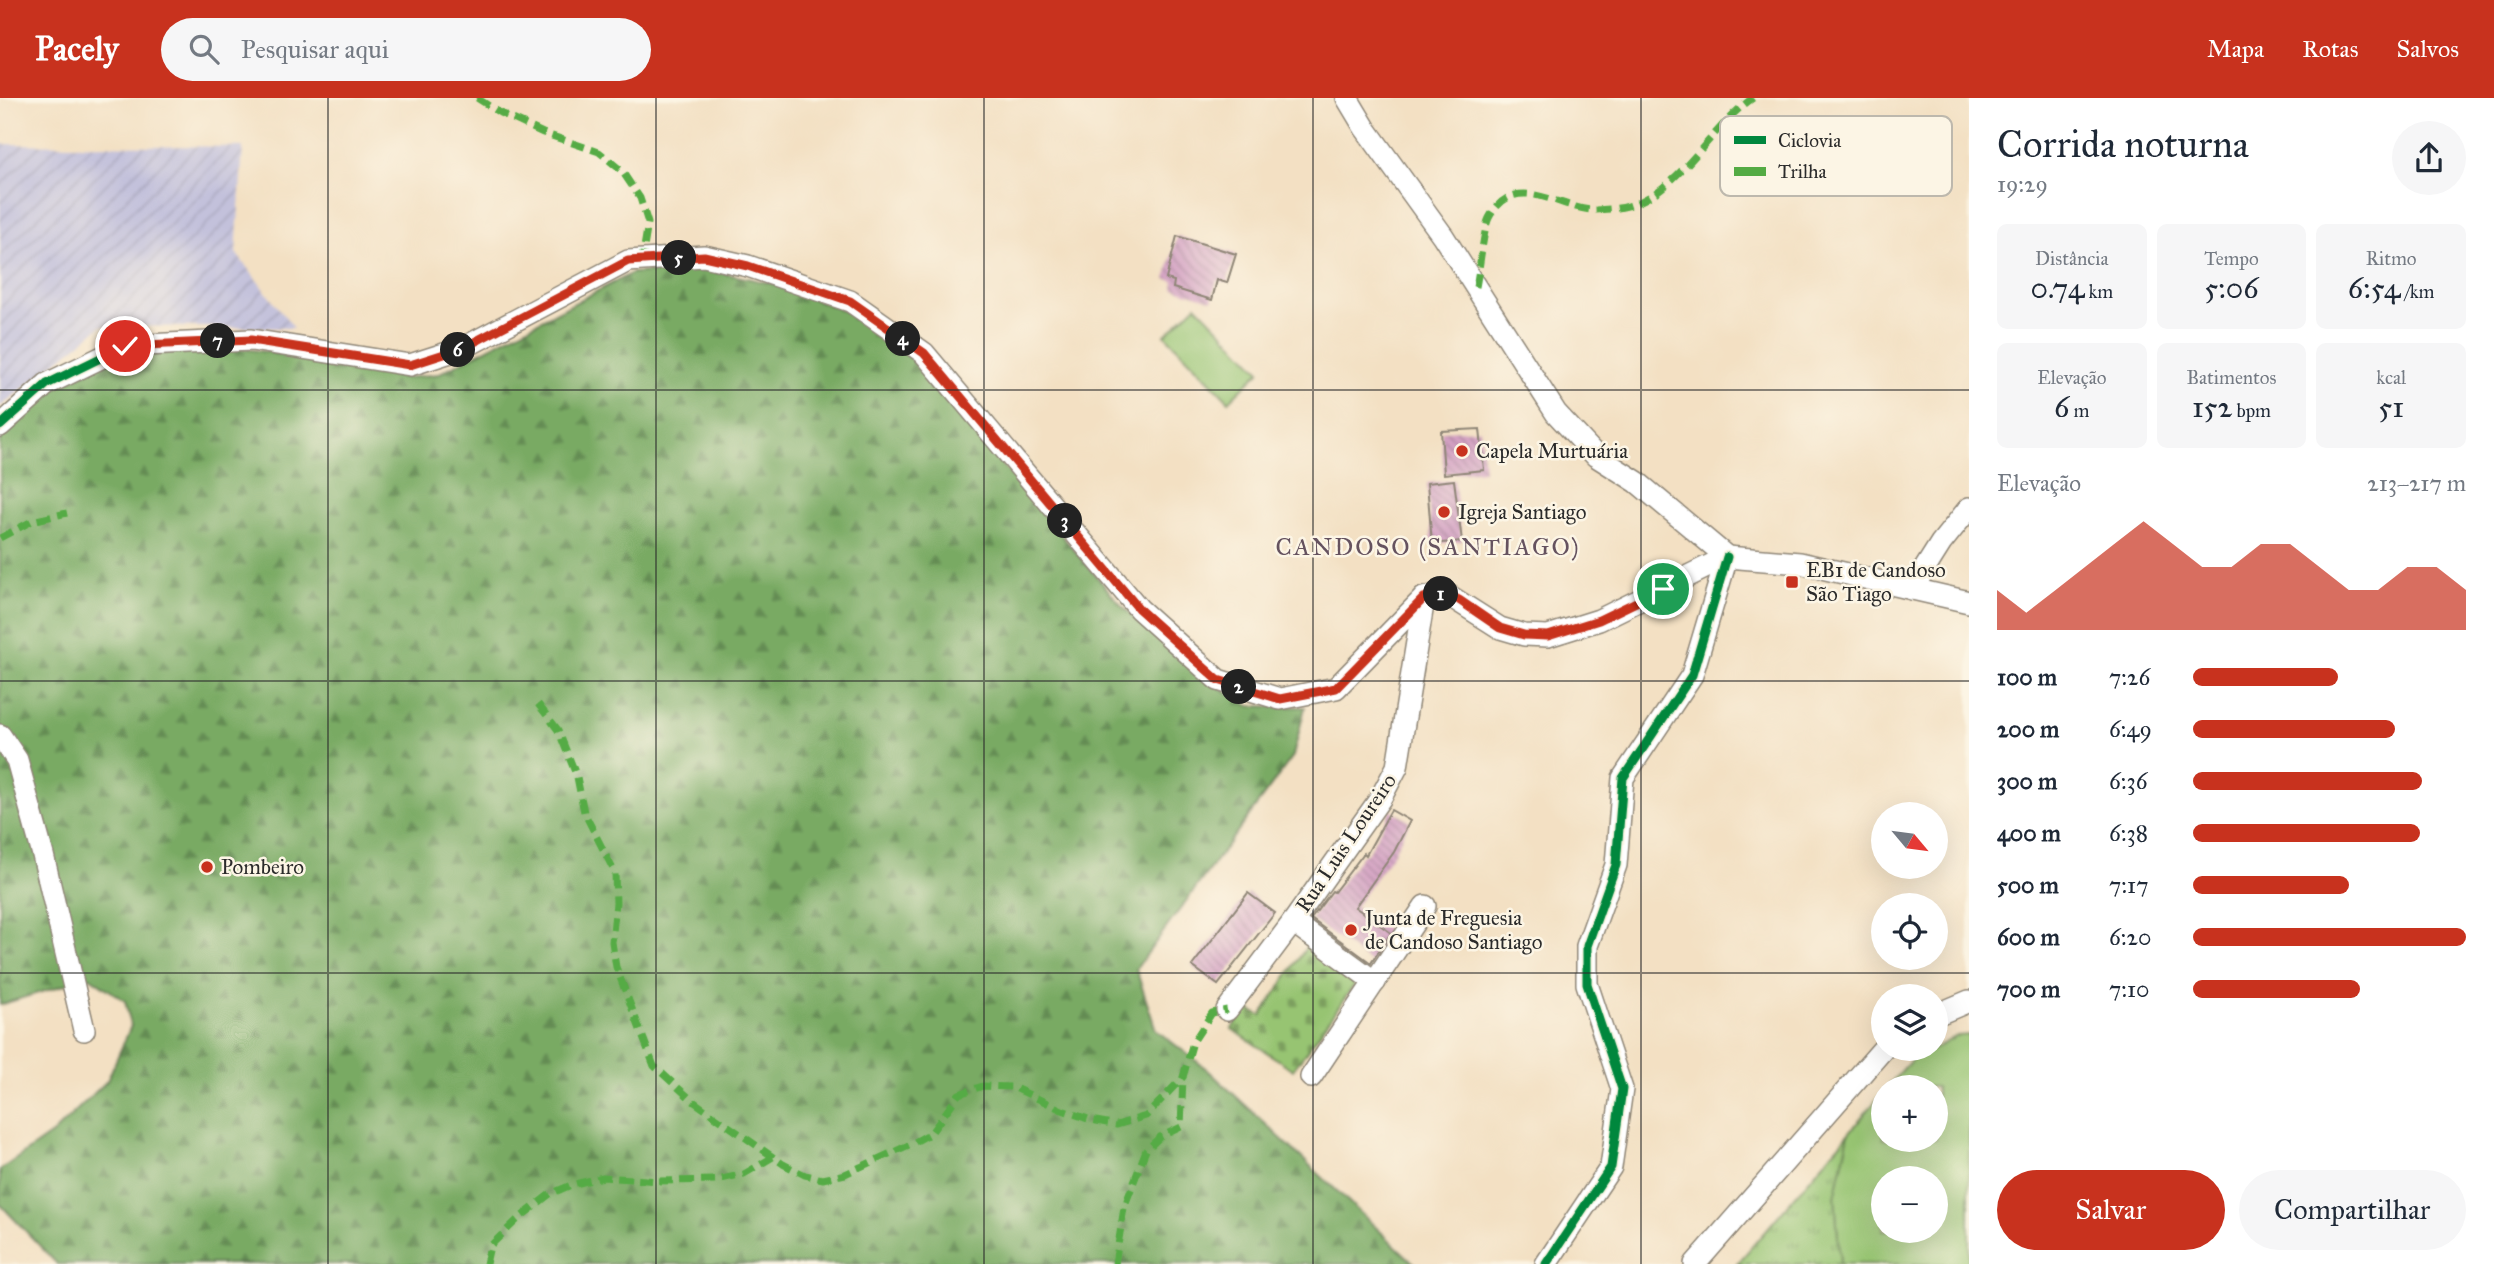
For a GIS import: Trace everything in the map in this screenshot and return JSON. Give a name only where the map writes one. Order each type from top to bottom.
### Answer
[{"type":"street","points":[[1347,98],[1365,128],[1443,236],[1556,413],[1596,456],[1637,482],[1727,557]]},
{"type":"street","points":[[0,426],[47,384],[125,346],[251,340],[410,365],[463,348],[628,261],[704,256],[748,266],[850,301],[924,353],[1139,609],[1218,680],[1280,699],[1336,688],[1424,598],[1445,593],[1500,628],[1524,635],[1548,636],[1599,620],[1727,557],[1800,563],[1969,602]]},
{"type":"street","points":[[1912,589],[1941,543],[1969,508]]},
{"type":"street","points":[[1546,1264],[1611,1167],[1622,1089],[1587,984],[1587,946],[1616,865],[1623,778],[1692,675],[1727,557]]},
{"type":"street","name":"Rua Luis Loureiro","points":[[1227,1010],[1380,799],[1397,767],[1424,598]]},
{"type":"street","points":[[0,735],[17,760],[43,855],[84,1030]]},
{"type":"street","points":[[1311,1077],[1426,906]]},
{"type":"street","name":"Rua Luis Loureiro","points":[[1293,922],[1375,982]]},
{"type":"street","points":[[1948,1010],[1969,1001]]},
{"type":"street","points":[[1695,1264],[1873,1061]]},
{"type":"shaded area","points":[[0,144],[243,147],[236,253],[294,328],[101,326],[0,407]]},
{"type":"green space","points":[[704,269],[774,284],[855,315],[921,366],[1121,605],[1197,674],[1250,706],[1305,707],[1293,756],[1136,969],[1156,1030],[1208,1070],[1415,1264],[57,1264],[0,1204],[0,1170],[53,1133],[107,1081],[131,1026],[125,1001],[90,977],[0,1005],[0,440],[52,389],[127,352],[244,349],[301,356],[406,378],[438,374],[632,273]]},
{"type":"green space","points":[[1196,305],[1260,371],[1229,401],[1165,335]]},
{"type":"green space","points":[[1307,946],[1358,980],[1293,1070],[1232,1029],[1245,1007],[1261,1016]]},
{"type":"green space","points":[[1969,1035],[1969,1264],[1840,1264],[1835,1197],[1849,1133],[1871,1106],[1871,1152],[1948,1152],[1948,1075],[1898,1075],[1910,1061],[1948,1061],[1948,1041],[1957,1036]]},
{"type":"green space","points":[[1849,1133],[1835,1197],[1840,1264],[1737,1264]]},
{"type":"building","points":[[1177,236],[1236,254],[1227,283],[1217,280],[1212,300],[1173,288],[1174,281],[1166,279]]},
{"type":"building","name":"Capela Murtuária","points":[[1480,429],[1484,470],[1444,474],[1441,431]]},
{"type":"building","name":"Igreja Santiago","points":[[1454,480],[1462,541],[1432,544],[1427,483]]},
{"type":"building","points":[[1391,810],[1410,821],[1394,852],[1355,907],[1391,933],[1371,963],[1311,919],[1364,853],[1366,855]]},
{"type":"building","points":[[1248,893],[1275,913],[1218,985],[1192,966]]},
{"type":"marked path","points":[[477,98],[500,113],[543,133],[599,152],[622,171],[640,198],[648,223],[642,260]]},
{"type":"marked path","points":[[1731,116],[1753,98]]},
{"type":"marked path","points":[[1476,287],[1487,223],[1499,204],[1511,196],[1536,195],[1591,210],[1628,206],[1663,187],[1720,128]]},
{"type":"marked path","points":[[0,538],[32,521],[67,513]]},
{"type":"marked path","points":[[538,704],[558,730],[577,777],[584,812],[615,873],[616,903],[612,942],[616,967],[654,1066],[693,1101],[783,1164],[805,1175],[823,1179],[845,1174],[911,1144],[931,1133],[959,1094],[983,1086],[1013,1087],[1062,1110],[1117,1125],[1146,1116],[1183,1077],[1193,1042],[1212,1013],[1227,1010]]},
{"type":"marked path","points":[[1115,1264],[1124,1208],[1146,1150],[1160,1137],[1181,1127],[1183,1077]]},
{"type":"marked path","points":[[486,1264],[490,1246],[517,1220],[550,1194],[571,1185],[603,1177],[658,1181],[717,1180],[744,1174],[773,1157]]},
{"type":"cycle path","points":[[0,426],[47,384],[125,346],[251,340],[410,365],[463,348],[628,261],[704,256],[748,266],[850,301],[924,353],[1139,609],[1218,680],[1280,699],[1336,688],[1424,598]]},
{"type":"cycle path","points":[[1546,1264],[1611,1167],[1622,1089],[1587,984],[1587,946],[1616,865],[1623,778],[1692,675],[1727,557]]},
{"type":"place","name":"Capela Murtuária","points":[[1462,451]]},
{"type":"place","name":"Igreja Santiago","points":[[1444,512]]},
{"type":"place","name":"EB1 de Candoso São Tiago","points":[[1792,582]]},
{"type":"place","name":"Pombeiro","points":[[207,867]]},
{"type":"place","name":"Junta de Freguesia de Candoso Santiago","points":[[1351,930]]},
{"type":"district","name":"CANDOSO (SANTIAGO)","points":[[1428,547]]},
{"type":"route","points":[[125,346],[251,340],[410,365],[463,348],[628,261],[704,256],[748,266],[850,301],[924,353],[1139,609],[1218,680],[1280,699],[1336,688],[1424,598],[1445,593],[1500,628],[1524,635],[1548,636],[1599,620],[1663,589]]}]
